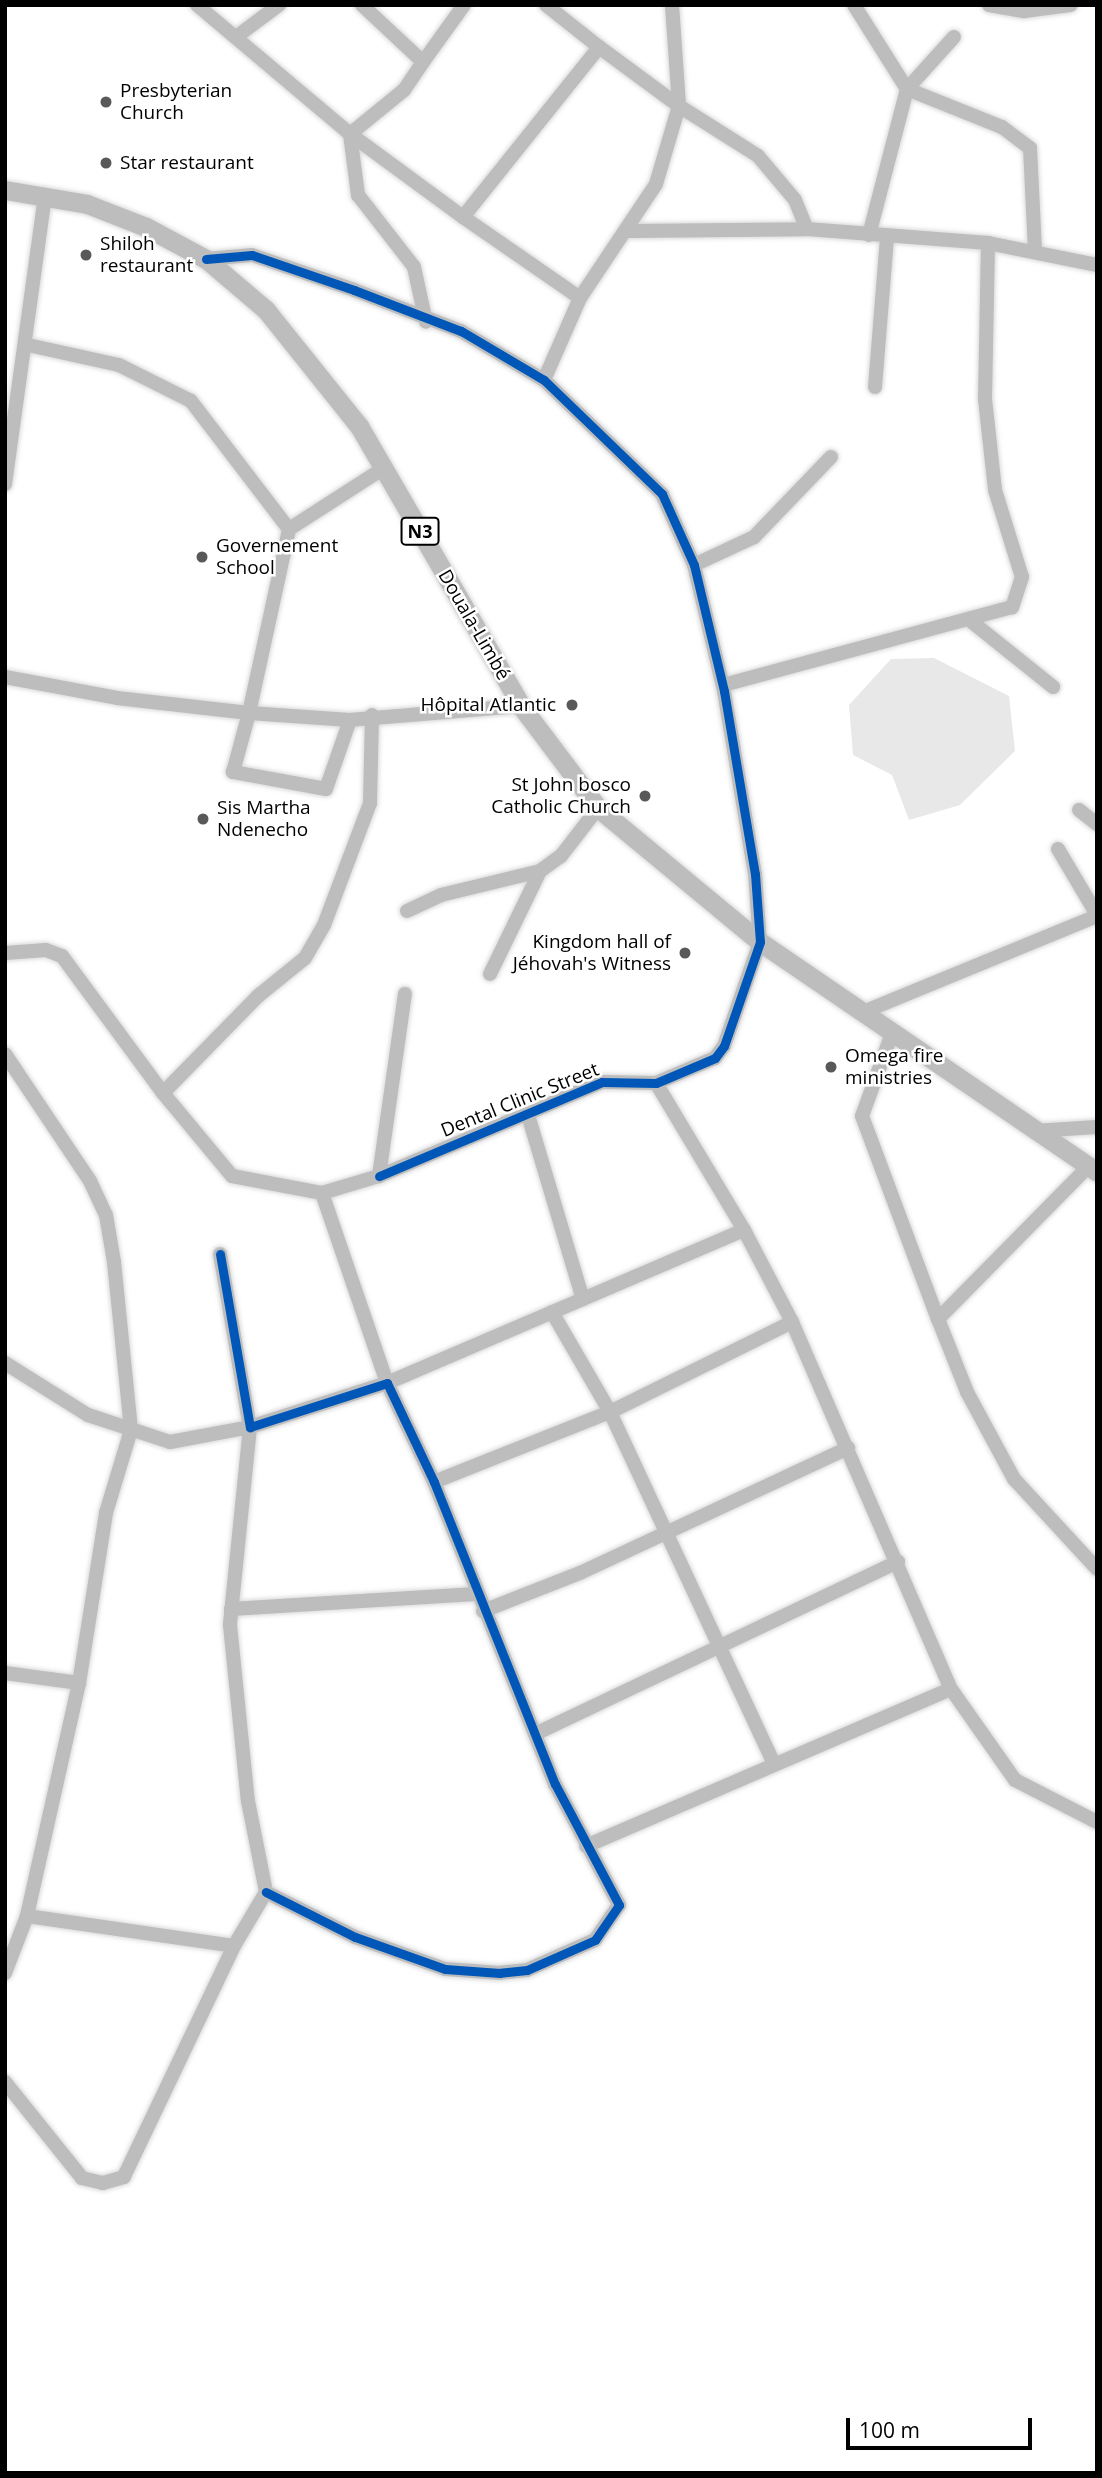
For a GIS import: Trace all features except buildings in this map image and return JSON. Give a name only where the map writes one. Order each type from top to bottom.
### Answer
[{"type":"highway","name":"Douala-Limbé","points":[[5,190],[45,195],[146,227],[206,259],[266,310],[322,373],[384,468],[521,706],[598,808],[760,942],[781,953],[863,1012],[891,1036],[1093,1170]]},
{"type":"street","points":[[197,5],[350,134],[463,218],[580,298]]},
{"type":"street","points":[[236,37],[279,5]]},
{"type":"street","points":[[362,5],[423,62]]},
{"type":"street","points":[[350,134],[404,90],[464,5]]},
{"type":"street","points":[[546,5],[679,106],[758,156],[795,200],[807,229]]},
{"type":"street","points":[[544,380],[580,298],[630,231],[656,184],[679,106],[672,5]]},
{"type":"street","points":[[854,5],[907,89],[1002,127],[1030,148],[1035,250]]},
{"type":"street","points":[[989,5],[1024,11],[1071,5]]},
{"type":"street","points":[[869,235],[907,89],[954,37]]},
{"type":"street","points":[[463,218],[599,47]]},
{"type":"street","points":[[350,134],[358,195],[414,267],[426,322]]},
{"type":"street","points":[[5,484],[28,345],[45,195]]},
{"type":"street","points":[[630,231],[807,229],[988,243],[1035,250],[1097,265]]},
{"type":"street","points":[[874,387],[887,237]]},
{"type":"street","points":[[723,685],[972,622],[1012,607],[1021,588],[988,447],[988,243]]},
{"type":"street","points":[[206,259],[252,255],[498,349],[544,380],[662,494],[694,565],[723,685],[748,821],[760,942]]},
{"type":"street","points":[[28,345],[119,365],[191,401],[289,529]]},
{"type":"street","points":[[694,565],[754,537],[831,457]]},
{"type":"street","points":[[350,720],[323,790],[233,772],[249,713],[289,529],[384,468]]},
{"type":"street","points":[[972,622],[1053,687]]},
{"type":"street","points":[[5,677],[117,698],[249,713],[350,720],[372,715],[521,706]]},
{"type":"street","points":[[163,1093],[258,996],[305,958],[324,925],[370,803],[372,715]]},
{"type":"street","points":[[407,911],[441,895],[540,871],[561,856],[598,808]]},
{"type":"street","points":[[1079,810],[1097,824]]},
{"type":"street","points":[[863,1012],[1097,915],[1058,849]]},
{"type":"street","points":[[490,974],[540,871]]},
{"type":"street","name":"Dental Clinic Street","points":[[322,1193],[379,1176],[603,1082],[656,1083],[715,1058],[724,1046],[760,942]]},
{"type":"street","points":[[5,953],[47,950],[62,956],[163,1093],[232,1176],[322,1193],[387,1383],[434,1482],[482,1611],[586,1846],[619,1905],[595,1940],[527,1970],[445,1969],[355,1937],[266,1892]]},
{"type":"street","points":[[379,1176],[405,994]]},
{"type":"street","points":[[891,1036],[862,1116],[938,1319],[1008,1469],[1097,1569]]},
{"type":"street","points":[[5,1054],[106,1215],[131,1430],[106,1513],[79,1683],[27,1916],[5,1973]]},
{"type":"street","points":[[656,1083],[744,1230],[792,1322],[951,1689],[1014,1780],[1097,1822]]},
{"type":"street","points":[[528,1115],[583,1299]]},
{"type":"street","points":[[1033,1131],[1097,1128]]},
{"type":"street","points":[[938,1319],[1093,1170]]},
{"type":"street","points":[[5,1363],[88,1415],[131,1430],[181,1442],[250,1427],[387,1383],[744,1230]]},
{"type":"street","points":[[5,2082],[82,2178],[103,2183],[124,2177],[233,1946],[266,1892],[243,1763],[231,1609],[250,1427],[220,1254]]},
{"type":"street","points":[[552,1312],[610,1412],[773,1762]]},
{"type":"street","points":[[434,1482],[610,1412],[792,1322]]},
{"type":"street","points":[[482,1611],[668,1533],[848,1448]]},
{"type":"street","points":[[535,1734],[898,1562]]},
{"type":"street","points":[[231,1609],[475,1594]]},
{"type":"street","points":[[5,1673],[79,1683]]},
{"type":"street","points":[[586,1846],[773,1762],[951,1689]]},
{"type":"street","points":[[27,1916],[233,1946]]},
{"type":"shaded area","points":[[934,658],[1009,696],[1015,751],[960,805],[909,820],[892,775],[853,755],[849,705],[891,659]]},
{"type":"cycle path","points":[[206,259],[252,255],[354,290],[461,331],[544,380],[662,494],[694,565],[724,691],[755,874],[760,942],[724,1046],[715,1058],[656,1083],[602,1082],[379,1176]]},
{"type":"cycle path","points":[[220,1254],[250,1427],[387,1383],[434,1482],[555,1784],[619,1905],[595,1940],[527,1970],[500,1973],[445,1969],[355,1937],[266,1892]]},
{"type":"place","name":"Presbyterian Church","points":[[106,102]]},
{"type":"place","name":"Star restaurant","points":[[106,163]]},
{"type":"place","name":"Shiloh restaurant","points":[[86,255]]},
{"type":"place","name":"Governement School","points":[[202,557]]},
{"type":"place","name":"Hôpital Atlantic","points":[[572,705]]},
{"type":"place","name":"St John bosco Catholic Church","points":[[645,796]]},
{"type":"place","name":"Sis Martha Ndenecho","points":[[203,819]]},
{"type":"place","name":"Kingdom hall of Jéhovah's Witness","points":[[685,953]]},
{"type":"place","name":"Omega fire ministries","points":[[831,1067]]}]
